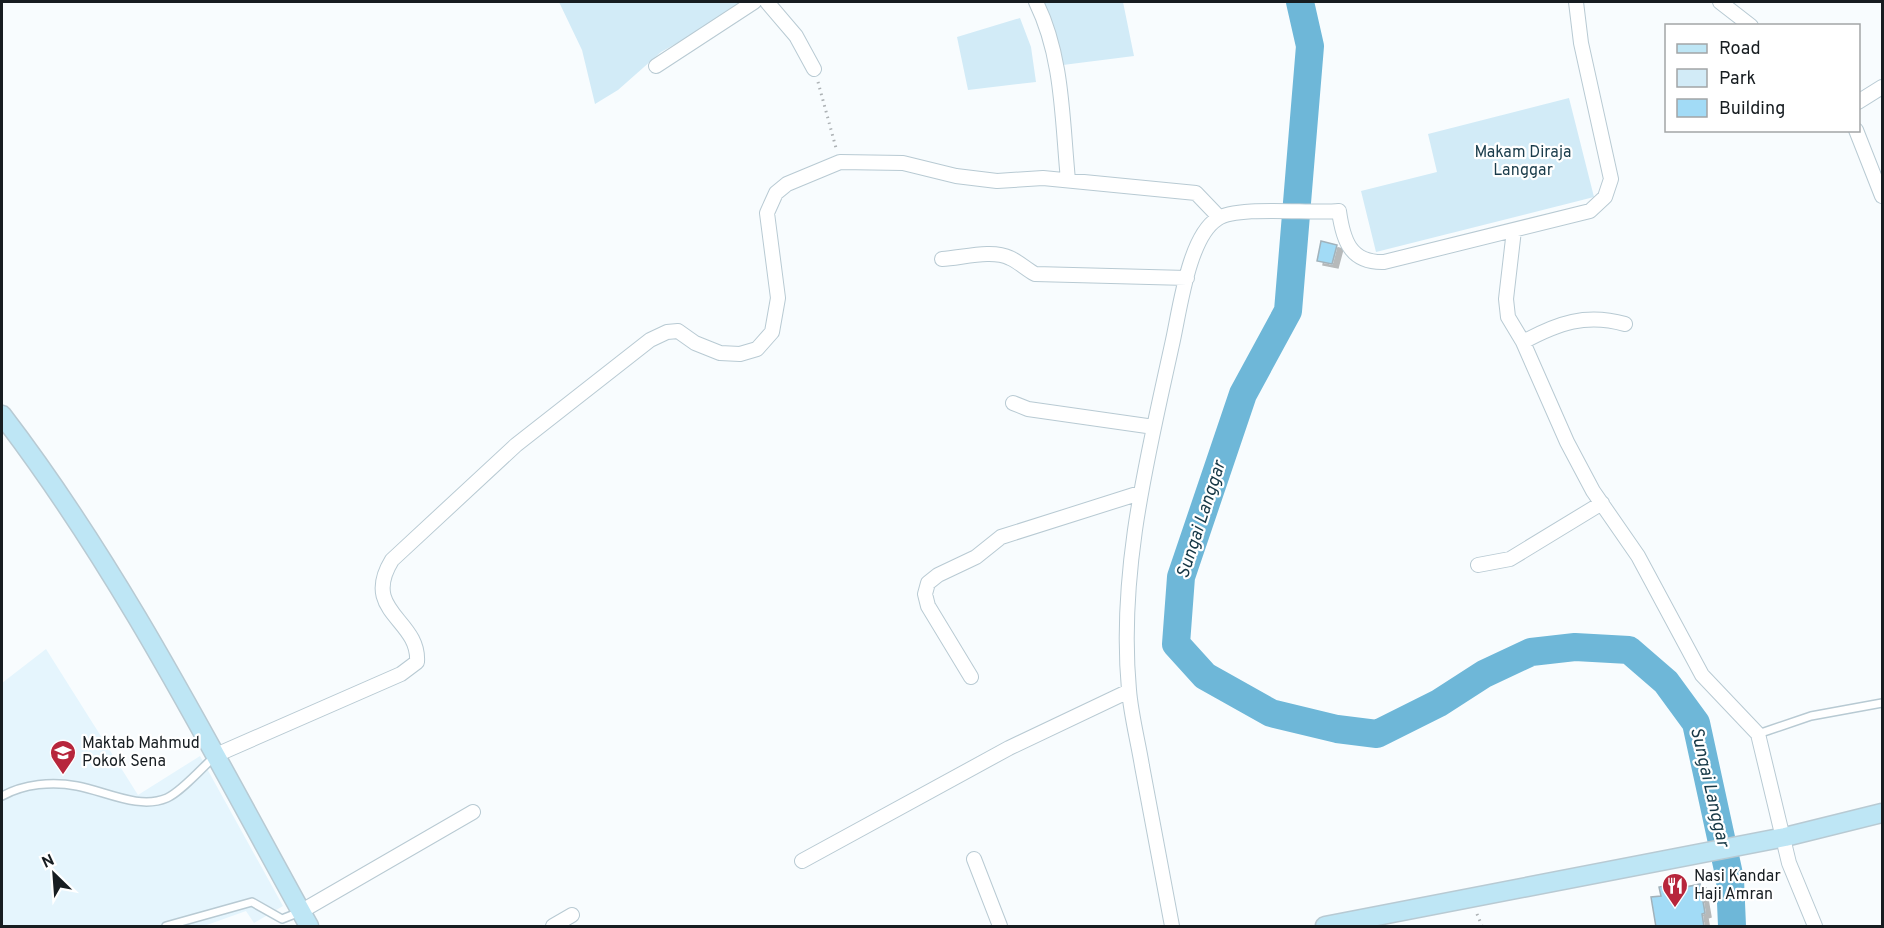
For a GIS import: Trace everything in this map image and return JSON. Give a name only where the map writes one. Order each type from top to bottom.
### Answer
[{"type":"main road","points":[[2,415],[26,446],[99,558],[216,755],[304,919]]},
{"type":"main road","points":[[1325,927],[1785,837],[1882,813]]},
{"type":"street","points":[[656,66],[754,2]]},
{"type":"street","points":[[767,2],[796,36],[814,69]]},
{"type":"street","points":[[1036,2],[1048,27],[1058,69],[1068,180]]},
{"type":"street","points":[[1172,927],[1129,691],[1126,628],[1131,549],[1140,493],[1187,278],[1201,240],[1208,227],[1219,217],[1242,212],[1339,211],[1350,248],[1356,257],[1368,262],[1384,262],[1590,211],[1605,197],[1610,188],[1611,178],[1581,43],[1576,2]]},
{"type":"street","points":[[1720,2],[1748,24]]},
{"type":"street","points":[[1860,101],[1882,87]]},
{"type":"street","points":[[1857,132],[1882,196]]},
{"type":"street","points":[[216,755],[401,674],[417,662],[415,644],[386,603],[382,590],[383,576],[392,560],[516,445],[650,340],[667,332],[678,331],[695,343],[720,353],[740,354],[757,349],[772,332],[778,298],[777,278],[770,251],[767,213],[776,193],[787,184],[840,162],[903,163],[956,176],[997,181],[1043,178],[1196,193],[1219,217]]},
{"type":"street","points":[[1514,230],[1506,299],[1508,317],[1524,342],[1567,442],[1602,503],[1638,556],[1702,675],[1758,734],[1790,863],[1815,927]]},
{"type":"street","points":[[942,259],[1001,255],[1013,259],[1020,267],[1035,274],[1187,278]]},
{"type":"street","points":[[1524,342],[1552,326],[1583,320],[1605,319],[1625,324]]},
{"type":"street","points":[[1013,403],[1028,409],[1154,427]]},
{"type":"street","points":[[970,677],[928,606],[925,594],[928,583],[938,575],[976,557],[1001,537],[1140,493]]},
{"type":"street","points":[[1478,565],[1509,559],[1602,503]]},
{"type":"street","points":[[802,861],[1009,748],[1129,691]]},
{"type":"street","points":[[304,919],[473,812]]},
{"type":"street","points":[[974,859],[1000,927]]},
{"type":"street","points":[[553,927],[572,915]]},
{"type":"lane","points":[[1758,734],[1811,716],[1882,703]]},
{"type":"lane","points":[[2,796],[14,790],[43,784],[76,785],[149,803],[168,798],[216,755]]},
{"type":"lane","points":[[166,927],[252,902],[282,919],[304,919]]},
{"type":"path","points":[[814,69],[840,162]]},
{"type":"shaded area","name":"Maktab Mahmud Pokok Sena","points":[[46,649],[138,795],[200,756],[283,906],[254,923],[246,911],[204,926],[2,926],[2,683]]},
{"type":"green space","points":[[559,2],[749,3],[661,52],[618,90],[595,104],[582,50]]},
{"type":"green space","points":[[1033,2],[1123,2],[1134,56],[1055,66]]},
{"type":"green space","points":[[1020,18],[1031,47],[1036,82],[968,90],[957,37]]},
{"type":"green space","name":"Makam Diraja Langgar","points":[[1569,98],[1594,197],[1376,252],[1361,191],[1437,172],[1428,134]]},
{"type":"building","points":[[1321,241],[1337,245],[1332,264],[1317,261]]},
{"type":"building","points":[[1685,882],[1686,887],[1700,884],[1705,913],[1702,914],[1704,927],[1656,927],[1651,897],[1661,896],[1659,887]]},
{"type":"waterway","name":"Sungai Langgar","points":[[1300,2],[1310,46],[1288,311],[1243,394],[1181,577],[1176,644],[1205,676],[1271,713],[1337,729],[1377,734],[1439,703],[1484,674],[1531,652],[1575,647],[1629,650],[1666,682],[1696,723],[1730,879],[1732,926]]},
{"type":"place","name":"Maktab Mahmud Pokok Sena","points":[[63,776]]},
{"type":"place","name":"Nasi Kandar Haji Amran","points":[[1675,909]]}]
